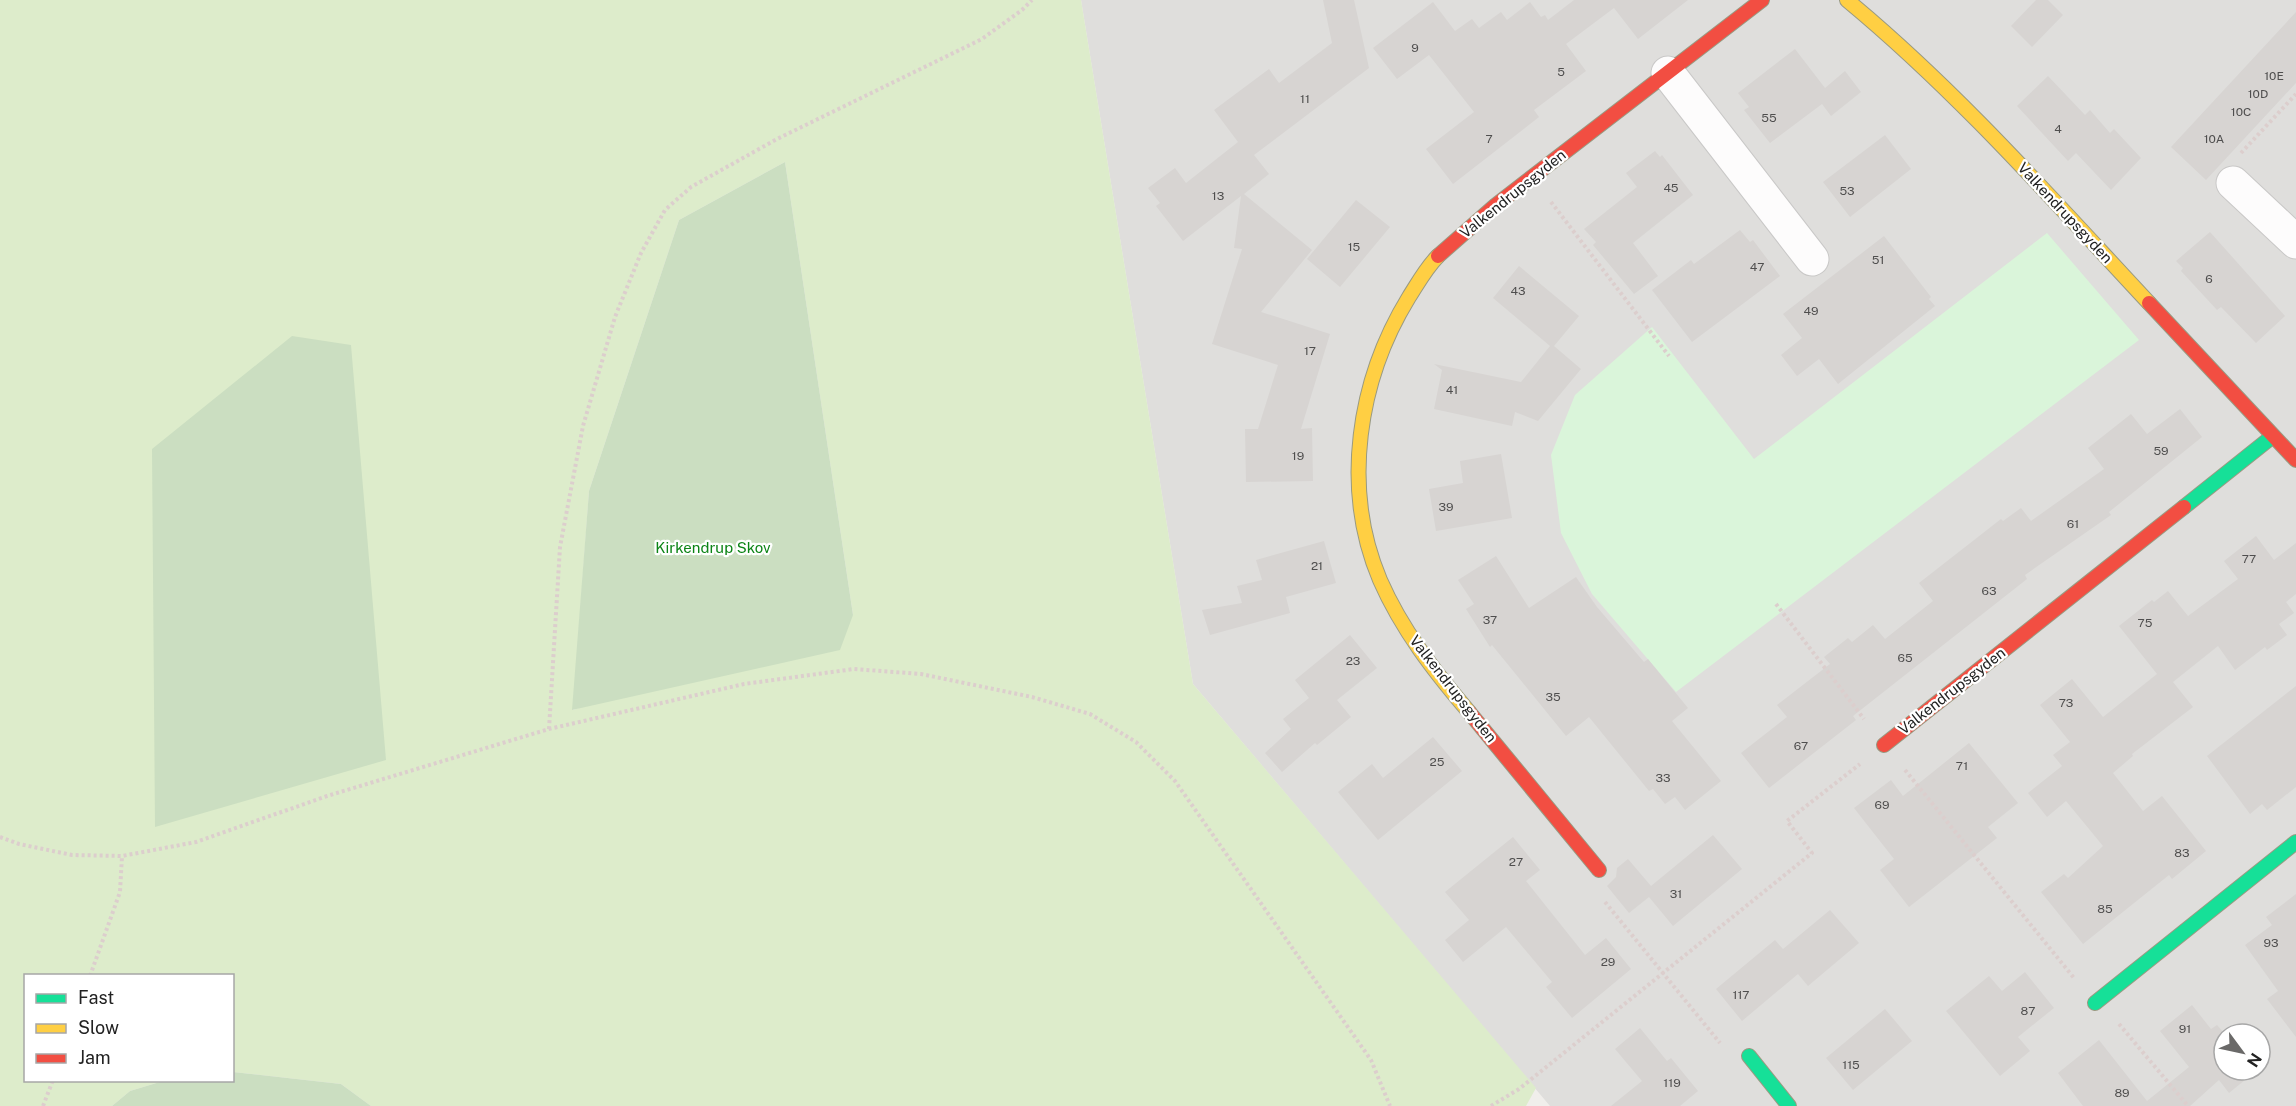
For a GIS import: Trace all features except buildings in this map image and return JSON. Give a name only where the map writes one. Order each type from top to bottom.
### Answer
[{"type":"street","name":"Valkendrupsgyden","points":[[1599,870],[1421,652],[1398,617],[1380,578],[1360,510],[1359,445],[1365,395],[1379,350],[1402,304],[1434,260],[1509,194],[1762,0]]},
{"type":"street","name":"Valkendrupsgyden","points":[[1847,0],[1886,32],[1980,122],[2296,460]]},
{"type":"street","points":[[1668,74],[1812,259]]},
{"type":"street","points":[[2233,183],[2296,242]]},
{"type":"street","name":"Valkendrupsgyden","points":[[1884,745],[2273,436]]},
{"type":"street","points":[[2095,1003],[2296,842]]},
{"type":"street","points":[[1749,1056],[1790,1106]]},
{"type":"path","points":[[549,729],[560,547],[583,426],[615,317],[641,253],[665,210],[691,187],[777,139],[982,39],[1032,0]]},
{"type":"path","points":[[2233,183],[2229,165],[2296,94]]},
{"type":"path","points":[[1532,178],[1669,356]]},
{"type":"path","points":[[1776,604],[1884,745],[2095,1003],[2124,1027],[2188,1106]]},
{"type":"path","points":[[0,837],[19,844],[72,855],[122,856],[196,842],[327,796],[549,729],[744,684],[855,669],[921,674],[1032,697],[1090,714],[1136,742],[1175,781],[1371,1060],[1390,1106]]},
{"type":"path","points":[[1491,1106],[1519,1089],[1812,853],[1787,821],[1884,745]]},
{"type":"path","points":[[90,974],[120,892],[122,856]]},
{"type":"path","points":[[1599,870],[1592,885],[1661,973],[1727,1051],[1749,1056]]},
{"type":"path","points":[[43,1106],[51,1082]]},
{"type":"shaded area","points":[[1081,0],[2296,0],[2296,1106],[1550,1106],[1193,684]]},
{"type":"green space","points":[[0,0],[1081,0],[1193,684],[1536,1088],[1526,1106],[371,1106],[341,1084],[234,1072],[234,974],[24,974],[24,1082],[160,1082],[130,1091],[112,1106],[0,1106]],"holes":[[[785,162],[853,615],[573,710],[589,491],[679,220]]]},
{"type":"green space","name":"Kirkendrup Skov","points":[[785,162],[853,615],[840,650],[572,710],[589,491],[679,220]]},
{"type":"green space","points":[[2047,233],[2139,340],[1676,692],[1592,594],[1561,533],[1551,455],[1575,395],[1652,327],[1754,459]]},
{"type":"green space","points":[[292,336],[351,345],[386,760],[155,827],[152,449]]},
{"type":"green space","points":[[234,1072],[341,1084],[371,1106],[112,1106],[130,1091],[160,1082],[234,1082]]},
{"type":"traffic: fast","points":[[2184,507],[2273,436]]},
{"type":"traffic: fast","points":[[2095,1003],[2296,842]]},
{"type":"traffic: fast","points":[[1749,1056],[1789,1106]]},
{"type":"traffic: slow","points":[[1847,0],[1888,35],[1965,108],[2149,303]]},
{"type":"traffic: slow","points":[[1438,256],[1409,297],[1377,363],[1367,399],[1361,435],[1359,472],[1361,509],[1368,545],[1380,580],[1398,616],[1443,681],[1469,712]]},
{"type":"traffic: jam","points":[[1438,256],[1496,205],[1762,0]]},
{"type":"traffic: jam","points":[[2149,303],[2296,460]]},
{"type":"traffic: jam","points":[[1884,745],[2184,507]]},
{"type":"traffic: jam","points":[[1469,712],[1599,870]]}]
